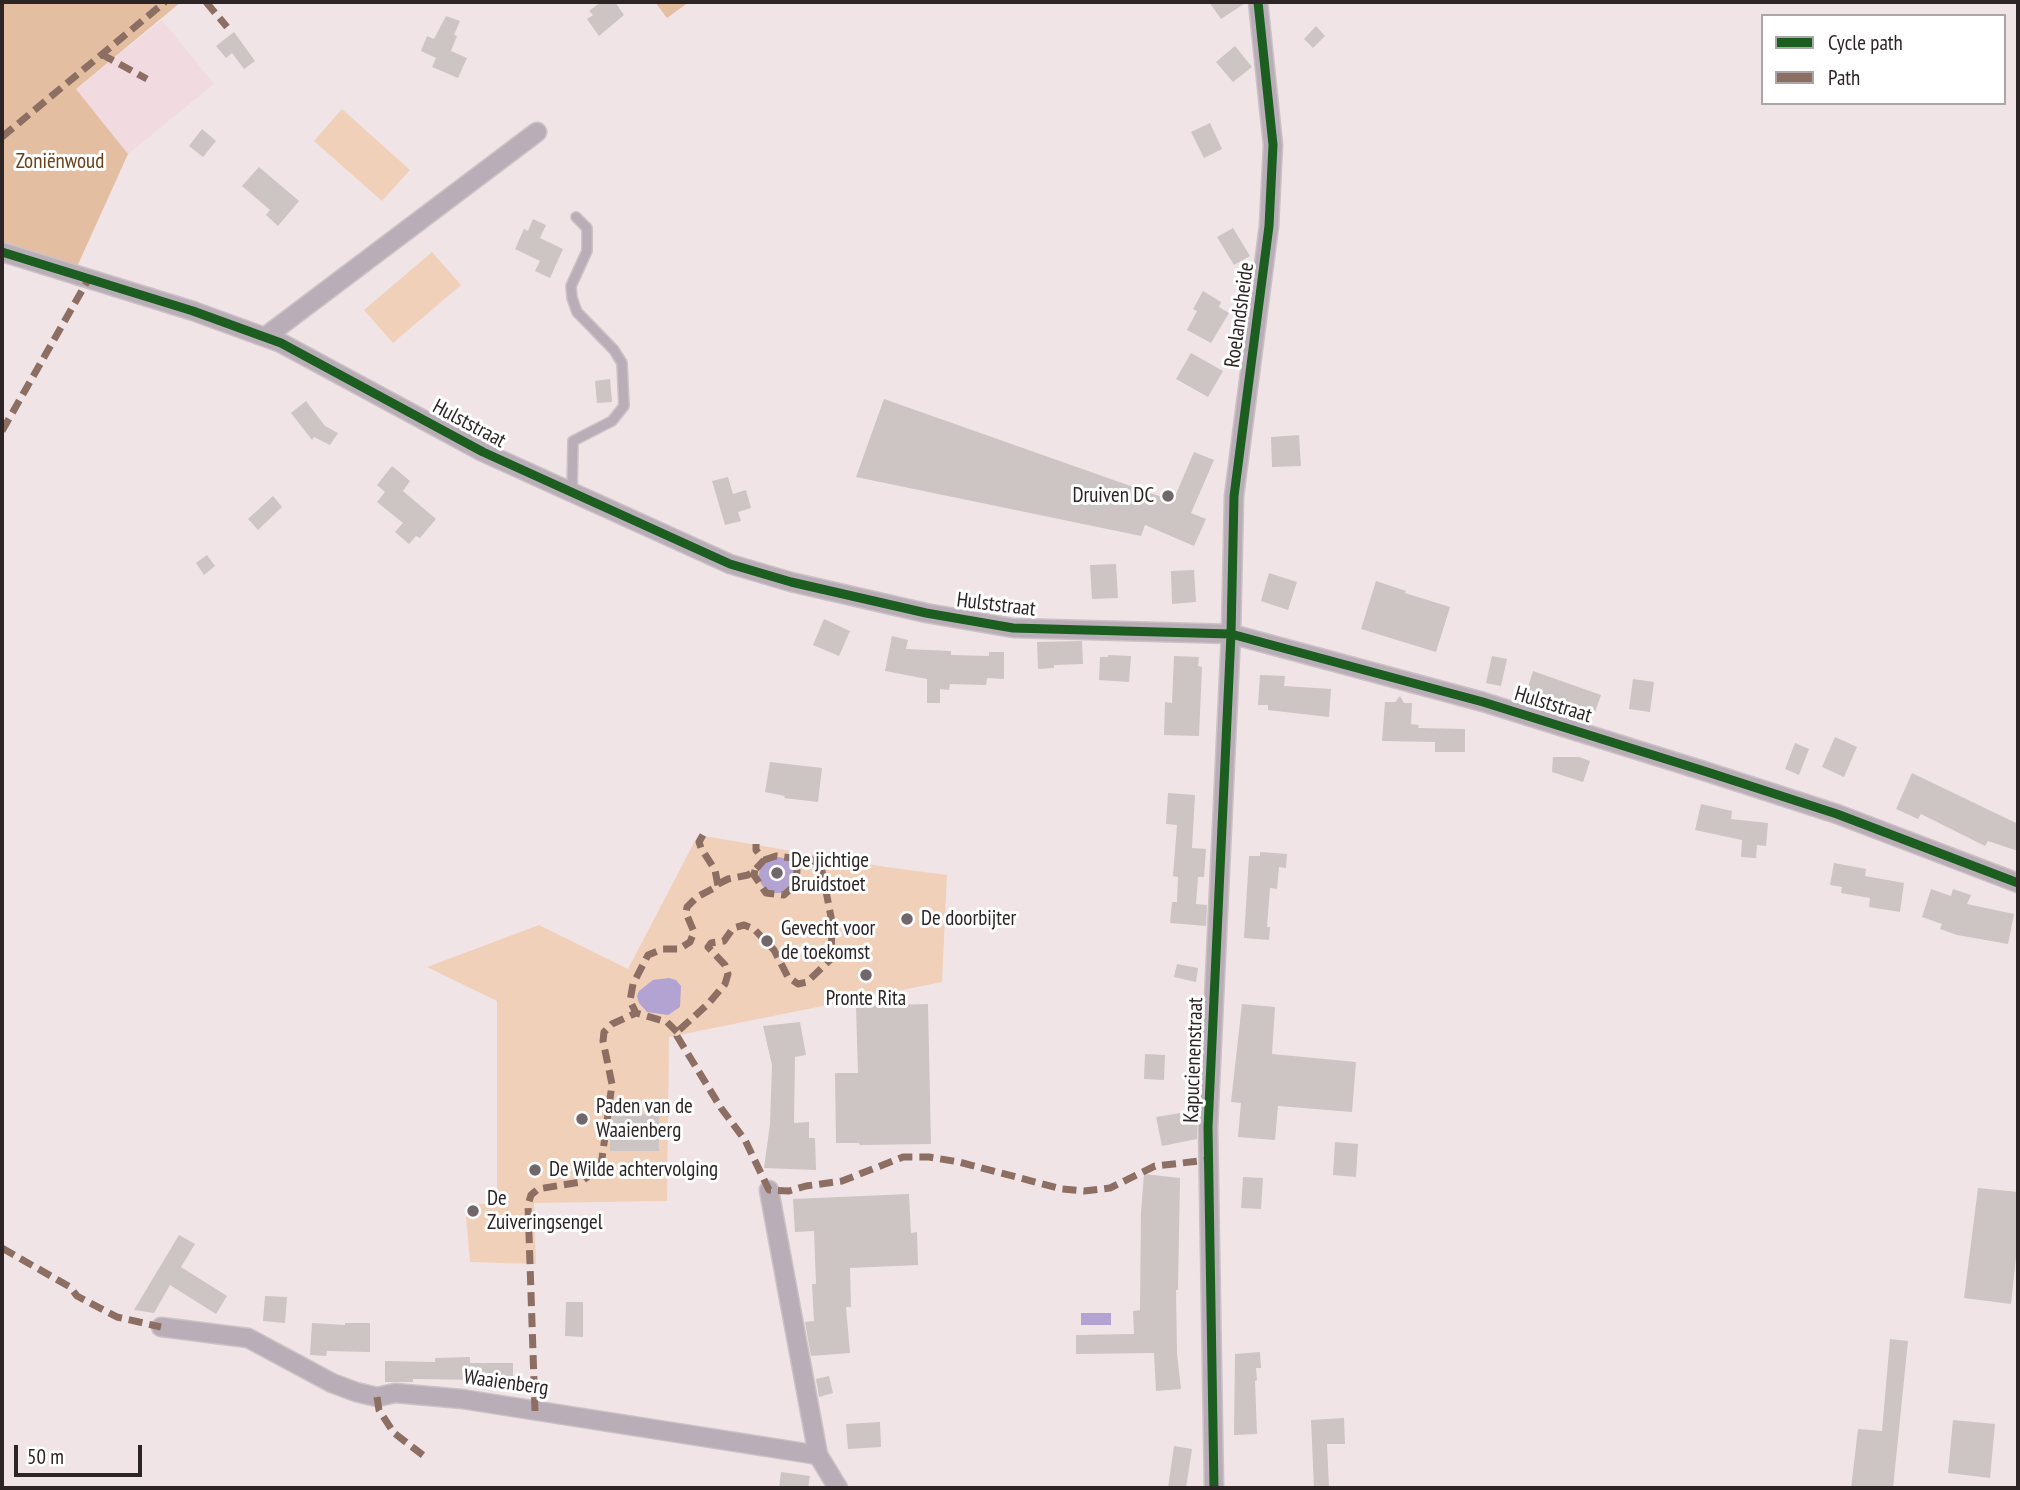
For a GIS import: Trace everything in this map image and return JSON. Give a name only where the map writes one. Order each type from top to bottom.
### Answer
[{"type":"street","name":"Roelandsheide","points":[[1231,634],[1234,496],[1269,226],[1273,145],[1258,2]]},
{"type":"street","points":[[265,337],[537,132]]},
{"type":"street","name":"Hulststraat","points":[[2,252],[193,311],[281,343],[482,452],[730,564],[791,582],[926,613],[1013,628],[1231,634],[1483,702],[1701,770],[1837,814],[2018,883]]},
{"type":"street","name":"Kapucienenstraat","points":[[1214,1488],[1208,1127],[1231,634]]},
{"type":"street","points":[[769,1189],[818,1455],[838,1488]]},
{"type":"street","name":"Waaienberg","points":[[161,1326],[248,1338],[332,1383],[377,1397],[395,1393],[463,1399],[818,1455]]},
{"type":"lane","points":[[572,493],[573,441],[612,421],[624,406],[622,363],[614,350],[581,318],[572,298],[571,286],[587,251],[587,228],[576,216]]},
{"type":"shaded area","points":[[162,20],[214,84],[128,154],[76,89]]},
{"type":"shaded area","points":[[342,109],[410,170],[382,201],[314,141]]},
{"type":"shaded area","points":[[432,252],[461,285],[393,343],[364,310]]},
{"type":"shaded area","name":"Paden van de Waaienberg","points":[[698,835],[947,875],[942,982],[669,1037],[667,1201],[534,1203],[536,1264],[470,1262],[465,1205],[497,1203],[497,1001],[427,967],[539,925],[628,969]]},
{"type":"shaded area","points":[[777,857],[790,862],[795,875],[790,888],[777,893],[764,888],[759,875],[764,862]]},
{"type":"shaded area","points":[[653,980],[676,980],[681,986],[680,1007],[668,1015],[647,1012],[639,1003],[639,991]]},
{"type":"shaded area","points":[[1081,1313],[1111,1313],[1111,1325],[1081,1325]]},
{"type":"green space","name":"Zoniënwoud","points":[[2,2],[181,2],[76,89],[128,154],[71,280],[2,256]]},
{"type":"green space","points":[[655,2],[689,2],[667,18]]},
{"type":"building","points":[[601,2],[615,2],[624,15],[599,36],[587,19],[593,15],[589,11]]},
{"type":"building","points":[[1209,2],[1247,2],[1221,19]]},
{"type":"building","points":[[446,16],[460,21],[451,51],[467,58],[458,78],[432,67],[436,58],[421,51],[427,36],[434,39]]},
{"type":"building","points":[[1316,26],[1325,36],[1313,48],[1304,39]]},
{"type":"building","points":[[234,32],[255,61],[244,69],[232,53],[226,58],[216,46]]},
{"type":"building","points":[[1235,46],[1252,67],[1233,82],[1216,62]]},
{"type":"building","points":[[1210,123],[1222,149],[1204,158],[1191,132]]},
{"type":"building","points":[[202,129],[216,141],[203,157],[189,146]]},
{"type":"building","points":[[259,167],[299,201],[278,226],[266,215],[270,210],[242,186]]},
{"type":"building","points":[[533,219],[546,225],[540,238],[563,249],[550,278],[535,271],[540,261],[515,249],[524,229],[528,231]]},
{"type":"building","points":[[1233,228],[1250,256],[1234,265],[1217,237]]},
{"type":"building","points":[[1203,291],[1221,302],[1219,307],[1229,313],[1211,343],[1187,330],[1197,311],[1193,309]]},
{"type":"building","points":[[1191,353],[1223,371],[1208,397],[1176,379]]},
{"type":"building","points":[[610,379],[612,402],[597,403],[595,381]]},
{"type":"building","points":[[884,399],[1173,501],[1194,452],[1214,460],[1191,513],[1206,519],[1194,546],[1145,525],[1141,536],[856,477]]},
{"type":"building","points":[[306,401],[325,426],[338,433],[330,445],[314,437],[312,440],[291,413]]},
{"type":"building","points":[[1299,435],[1301,466],[1272,467],[1271,437]]},
{"type":"building","points":[[392,466],[410,481],[403,491],[436,519],[420,538],[416,536],[409,544],[395,532],[403,523],[377,502],[385,492],[377,485]]},
{"type":"building","points":[[728,477],[733,494],[746,490],[751,508],[738,512],[741,521],[725,525],[712,481]]},
{"type":"building","points":[[273,496],[282,507],[258,530],[248,519]]},
{"type":"building","points":[[207,555],[215,566],[204,575],[196,563]]},
{"type":"building","points":[[1116,564],[1118,598],[1092,599],[1090,565]]},
{"type":"building","points":[[1194,570],[1196,602],[1172,604],[1171,571]]},
{"type":"building","points":[[1269,573],[1297,582],[1288,610],[1261,601]]},
{"type":"building","points":[[1376,581],[1450,607],[1436,652],[1361,629]]},
{"type":"building","points":[[824,619],[850,631],[839,656],[813,645]]},
{"type":"building","points":[[892,636],[908,640],[906,649],[951,651],[951,655],[989,656],[989,652],[1004,652],[1004,679],[987,678],[986,685],[950,684],[949,690],[940,689],[940,703],[927,703],[927,679],[885,671]]},
{"type":"building","points":[[1082,641],[1083,664],[1054,665],[1054,668],[1038,669],[1037,642]]},
{"type":"building","points":[[1131,656],[1129,682],[1099,680],[1100,657]]},
{"type":"building","points":[[1174,656],[1199,657],[1198,666],[1202,667],[1199,736],[1164,735],[1165,702],[1172,703]]},
{"type":"building","points":[[1492,656],[1507,659],[1501,686],[1486,683]]},
{"type":"building","points":[[1533,671],[1601,695],[1594,715],[1526,694]]},
{"type":"building","points":[[1260,675],[1285,676],[1284,686],[1331,689],[1329,717],[1268,710],[1268,705],[1258,705]]},
{"type":"building","points":[[1633,679],[1654,682],[1650,712],[1629,709]]},
{"type":"building","points":[[1400,696],[1404,703],[1412,703],[1411,724],[1419,725],[1418,728],[1465,729],[1465,752],[1435,752],[1435,742],[1382,741],[1385,702],[1395,702]]},
{"type":"building","points":[[1835,737],[1857,747],[1844,777],[1822,767]]},
{"type":"building","points":[[1795,743],[1809,749],[1799,775],[1785,769]]},
{"type":"building","points":[[1553,757],[1579,757],[1590,761],[1583,782],[1552,772]]},
{"type":"building","points":[[770,762],[822,768],[818,802],[784,798],[785,796],[765,792]]},
{"type":"building","points":[[1912,773],[2018,824],[2018,851],[1988,841],[1985,846],[1921,814],[1918,819],[1896,809]]},
{"type":"building","points":[[1168,793],[1195,795],[1192,848],[1206,849],[1204,877],[1198,877],[1196,904],[1207,905],[1206,926],[1170,923],[1172,902],[1177,902],[1178,877],[1173,876],[1177,825],[1166,824]]},
{"type":"building","points":[[1701,804],[1732,811],[1731,819],[1768,823],[1766,846],[1757,845],[1756,858],[1741,857],[1742,840],[1695,830]]},
{"type":"building","points":[[1260,852],[1287,854],[1286,868],[1279,867],[1277,889],[1270,888],[1267,927],[1270,927],[1269,940],[1244,938],[1249,856],[1260,856]]},
{"type":"building","points":[[1834,863],[1866,869],[1865,876],[1904,883],[1900,912],[1869,907],[1870,898],[1841,893],[1842,887],[1830,885]]},
{"type":"building","points":[[1931,889],[1951,896],[1953,889],[1971,895],[1967,904],[2014,914],[2008,944],[1957,935],[1940,929],[1942,924],[1922,917]]},
{"type":"building","points":[[1177,964],[1198,968],[1196,982],[1174,977]]},
{"type":"building","points":[[928,1004],[931,1144],[836,1143],[835,1073],[858,1073],[856,1006]]},
{"type":"building","points":[[1242,1004],[1275,1007],[1272,1054],[1356,1062],[1352,1112],[1278,1106],[1275,1140],[1238,1137],[1241,1103],[1231,1102]]},
{"type":"building","points":[[800,1022],[806,1055],[795,1057],[794,1123],[809,1122],[809,1138],[815,1138],[816,1170],[764,1168],[770,1124],[772,1065],[763,1026]]},
{"type":"building","points":[[1145,1054],[1165,1055],[1164,1080],[1144,1079]]},
{"type":"building","points":[[1180,1113],[1182,1125],[1197,1122],[1197,1139],[1162,1146],[1156,1117]]},
{"type":"building","points":[[610,1114],[659,1114],[659,1151],[610,1151]]},
{"type":"building","points":[[1335,1142],[1358,1144],[1356,1177],[1333,1175]]},
{"type":"building","points":[[1144,1174],[1180,1178],[1176,1290],[1177,1354],[1181,1389],[1156,1391],[1154,1353],[1076,1354],[1076,1335],[1134,1334],[1133,1311],[1140,1310]]},
{"type":"building","points":[[1243,1177],[1263,1178],[1261,1209],[1241,1208]]},
{"type":"building","points":[[1978,1188],[2018,1192],[2018,1238],[2011,1304],[1964,1298]]},
{"type":"building","points":[[909,1194],[911,1233],[917,1232],[918,1265],[850,1268],[851,1307],[846,1307],[850,1353],[811,1356],[805,1322],[814,1321],[814,1231],[795,1232],[793,1199]]},
{"type":"building","points":[[179,1235],[195,1244],[181,1267],[227,1296],[216,1314],[170,1285],[154,1313],[134,1310]]},
{"type":"building","points":[[265,1296],[287,1297],[285,1323],[263,1321]]},
{"type":"building","points":[[566,1302],[583,1302],[583,1337],[565,1336]]},
{"type":"building","points":[[312,1323],[370,1323],[370,1352],[327,1351],[326,1356],[310,1355]]},
{"type":"building","points":[[1890,1339],[1908,1341],[1893,1488],[1851,1488],[1858,1429],[1882,1431]]},
{"type":"building","points":[[1260,1352],[1261,1368],[1256,1368],[1255,1381],[1257,1434],[1234,1435],[1235,1354]]},
{"type":"building","points":[[470,1357],[470,1363],[513,1363],[513,1385],[488,1384],[488,1380],[413,1379],[413,1382],[385,1382],[385,1361],[435,1362],[435,1358]]},
{"type":"building","points":[[829,1376],[833,1393],[819,1397],[816,1379]]},
{"type":"building","points":[[1344,1418],[1345,1444],[1327,1444],[1329,1488],[1314,1488],[1311,1420]]},
{"type":"building","points":[[1953,1420],[1995,1424],[1990,1478],[1948,1473]]},
{"type":"building","points":[[880,1422],[881,1447],[848,1449],[846,1424]]},
{"type":"building","points":[[1174,1446],[1192,1449],[1186,1488],[1168,1488]]},
{"type":"building","points":[[781,1472],[810,1476],[808,1488],[779,1488]]},
{"type":"marked path","points":[[2,137],[165,2]]},
{"type":"marked path","points":[[206,2],[227,27]]},
{"type":"marked path","points":[[101,54],[147,79]]},
{"type":"marked path","points":[[2,431],[88,280]]},
{"type":"marked path","points":[[677,1032],[667,1022],[636,1013],[630,1001],[633,984],[648,955],[663,949],[679,949],[690,942],[694,932],[686,913],[687,907],[697,897],[718,886],[715,870],[699,842],[703,835]]},
{"type":"marked path","points":[[718,884],[748,875],[755,870],[764,860],[756,850],[756,844]]},
{"type":"marked path","points":[[764,860],[776,856],[805,856],[817,863],[822,871],[832,922],[831,959],[807,982],[798,984],[788,977],[774,950],[754,929],[744,925],[733,928],[724,941],[711,943],[708,947],[725,965],[728,974],[725,984],[708,1004],[677,1032],[677,1036],[721,1108],[745,1140],[769,1190],[789,1191],[842,1181],[903,1157],[929,1157],[959,1162],[1062,1189],[1084,1191],[1110,1188],[1155,1166],[1209,1160]]},
{"type":"marked path","points":[[755,870],[754,875],[766,893],[784,895],[796,884],[797,870],[792,858]]},
{"type":"marked path","points":[[535,1411],[528,1205],[531,1195],[538,1189],[581,1182],[601,1166],[612,1084],[603,1041],[604,1032],[612,1024],[636,1013]]},
{"type":"marked path","points":[[2,1248],[70,1287],[77,1296],[117,1317],[161,1327]]},
{"type":"marked path","points":[[377,1397],[379,1410],[394,1433],[428,1459]]},
{"type":"cycle path","points":[[1214,1488],[1208,1127],[1231,634],[1234,496],[1269,226],[1273,145],[1258,2]]},
{"type":"cycle path","points":[[2,252],[193,311],[281,343],[483,452],[730,564],[791,582],[926,613],[1013,628],[1231,634],[1483,702],[1701,770],[1837,814],[2018,883]]},
{"type":"place","name":"Druiven DC","points":[[1168,496]]},
{"type":"place","name":"De jichtige Bruidstoet","points":[[777,873]]},
{"type":"place","name":"De doorbijter","points":[[907,919]]},
{"type":"place","name":"Gevecht voor de toekomst","points":[[767,941]]},
{"type":"place","name":"Pronte Rita","points":[[866,975]]},
{"type":"place","name":"Paden van de Waaienberg","points":[[582,1119]]},
{"type":"place","name":"De Wilde achtervolging","points":[[535,1170]]},
{"type":"place","name":"De Zuiveringsengel","points":[[473,1211]]}]
